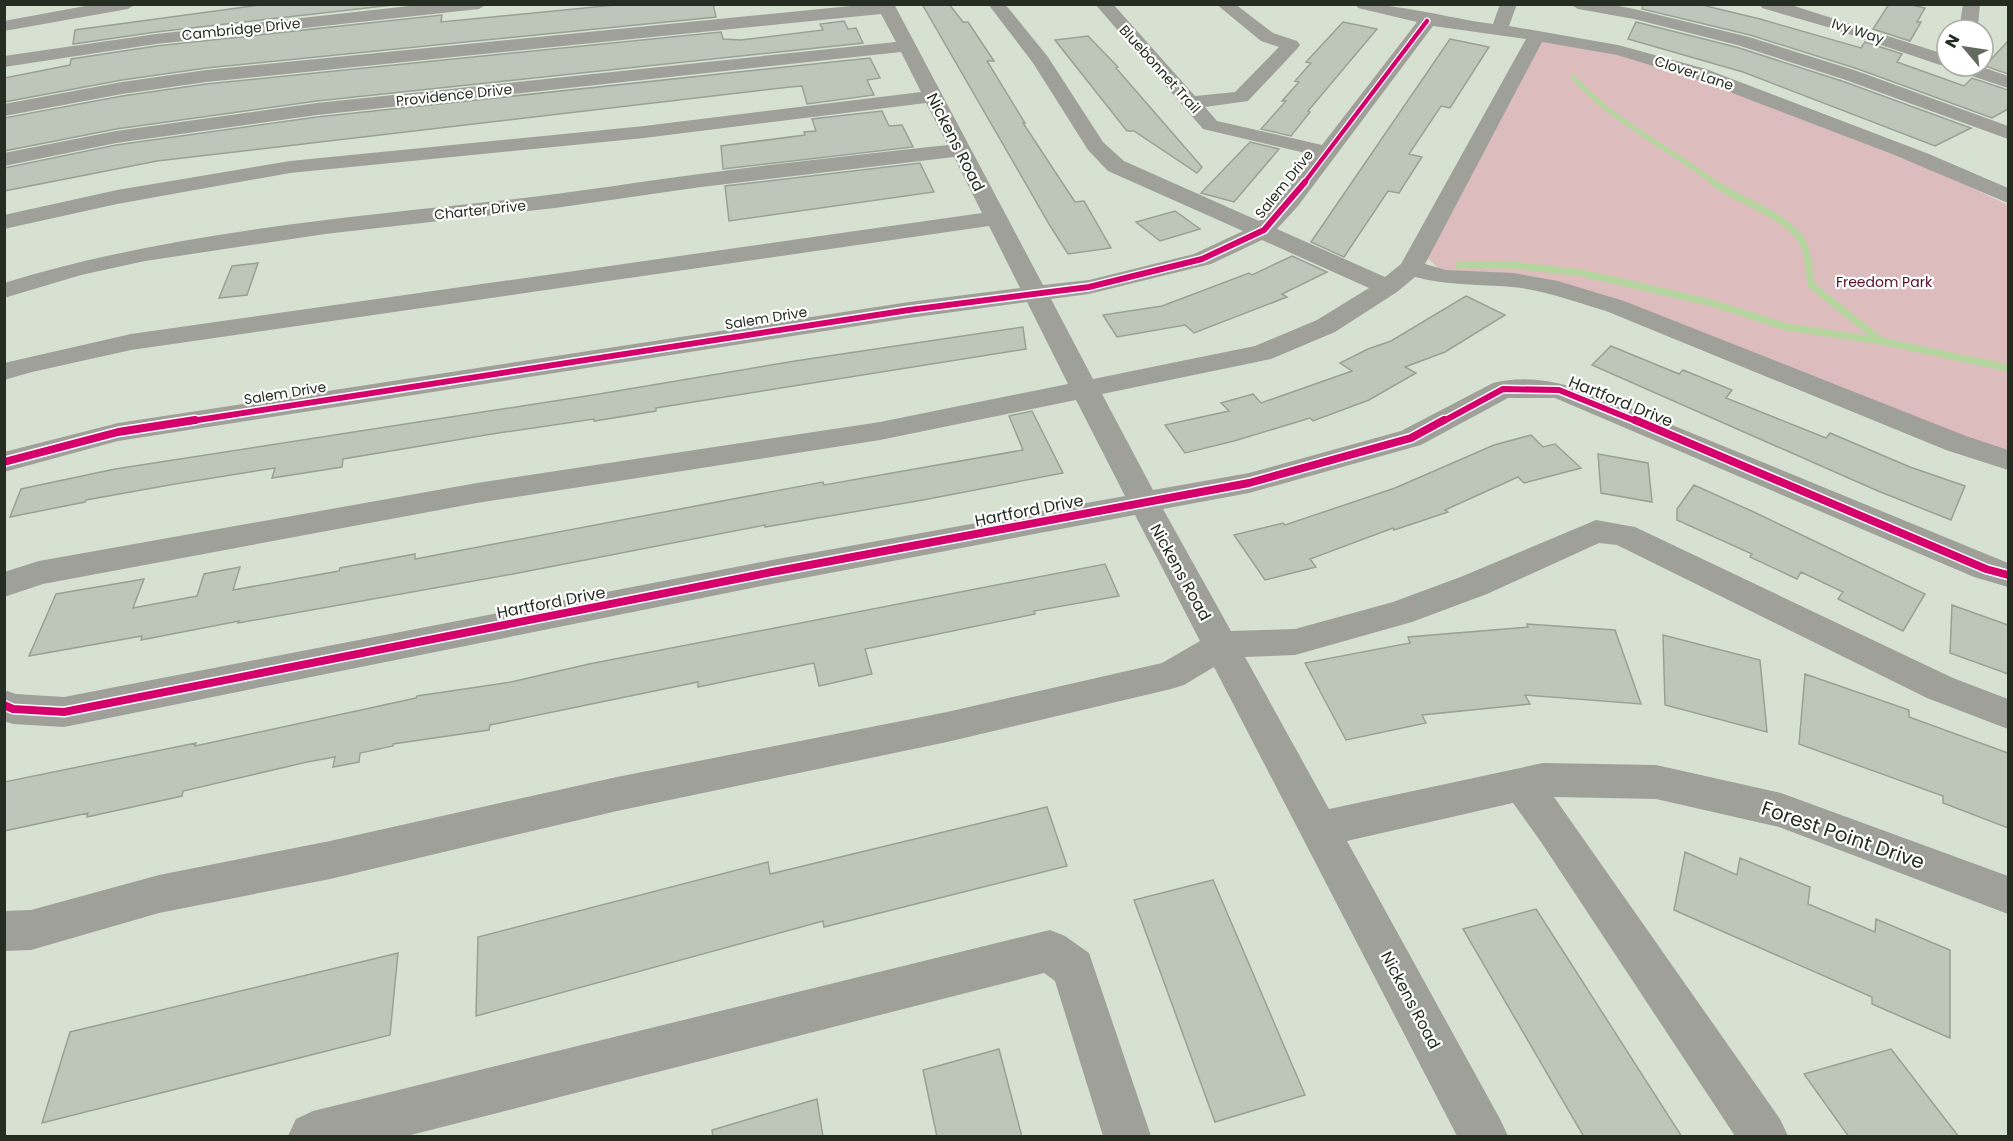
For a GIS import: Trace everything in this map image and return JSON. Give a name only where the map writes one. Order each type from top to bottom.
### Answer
[{"type":"street","points":[[4,26],[33,13],[128,4]]},
{"type":"street","name":"Cambridge Drive","points":[[4,63],[156,39],[479,4]]},
{"type":"street","points":[[996,4],[1041,61],[1095,146],[1116,166],[1388,287]]},
{"type":"street","name":"Bluebonnet Trail","points":[[1102,4],[1210,125],[1328,152]]},
{"type":"street","points":[[1189,103],[1241,97],[1291,45],[1267,37],[1224,4]]},
{"type":"street","name":"Clover Lane","points":[[1364,4],[1427,21],[1537,35],[1618,50],[1711,76],[1956,171],[2008,196]]},
{"type":"street","points":[[1499,31],[1509,4]]},
{"type":"street","points":[[1578,4],[1700,28],[1821,65],[2008,133]]},
{"type":"street","name":"Ivy Way","points":[[1768,4],[1935,52]]},
{"type":"street","points":[[1838,24],[1848,4]]},
{"type":"street","points":[[4,110],[122,88],[206,76],[886,6]]},
{"type":"street","name":"Nickens Road","points":[[886,6],[1144,503],[1222,645],[1483,1137]]},
{"type":"street","points":[[33,13],[39,56]]},
{"type":"street","name":"Salem Drive","points":[[4,462],[130,430],[885,313],[1089,287],[1202,259],[1264,230],[1328,152],[1427,21]]},
{"type":"street","points":[[4,585],[39,573],[477,493],[880,431],[1085,391],[1262,353],[1326,326],[1388,287],[1411,268],[1537,35]]},
{"type":"street","name":"Providence Drive","points":[[4,160],[116,137],[317,109],[907,46]]},
{"type":"street","points":[[4,222],[117,197],[290,167],[644,132],[932,96]]},
{"type":"street","name":"Charter Drive","points":[[4,291],[75,269],[145,254],[302,230],[959,150]]},
{"type":"street","points":[[4,372],[25,365],[131,342],[444,298],[687,260],[995,218]]},
{"type":"street","points":[[1411,268],[1445,277],[1513,280],[1558,288],[1616,306],[1945,439],[2008,460]]},
{"type":"street","name":"Hartford Drive","points":[[7,715],[64,712],[760,574],[1250,483],[1411,438],[1503,389],[1559,390],[1986,569],[2008,575]]},
{"type":"street","points":[[4,931],[31,930],[159,894],[330,860],[617,794],[947,728],[1171,675],[1222,645],[1295,642],[1400,613],[1475,585],[1596,531],[1624,535],[1940,688],[2008,714]]},
{"type":"street","name":"Forest Point Drive","points":[[1320,829],[1543,780],[1656,782],[1781,810],[2008,895]]},
{"type":"street","points":[[1522,785],[1555,829],[1763,1137]]},
{"type":"street","points":[[313,1137],[1050,951],[1073,968],[1127,1137]]},
{"type":"green space","name":"Freedom Park","points":[[1540,41],[1614,54],[1705,80],[1945,175],[2008,205],[2008,461],[1956,444],[1541,285],[1447,276],[1422,253]]},
{"type":"building","points":[[267,4],[402,4],[156,32],[73,44],[75,30]]},
{"type":"building","points":[[625,4],[713,4],[716,17],[206,68],[122,80],[4,102],[4,78],[70,65],[71,59],[156,46],[442,15],[441,22]]},
{"type":"building","points":[[922,4],[949,4],[963,22],[968,22],[994,61],[987,61],[1025,123],[1023,123],[1075,202],[1084,201],[1111,248],[1068,254]]},
{"type":"building","points":[[1643,4],[1698,4],[1861,48],[1865,42],[1902,54],[1897,62],[1935,76],[1935,78],[1964,86],[1972,78],[2008,90],[2008,109],[1992,118],[1858,69],[1750,35],[1642,9]]},
{"type":"building","points":[[1889,4],[1907,4],[1925,8],[1917,22],[1921,22],[1910,41],[1873,29]]},
{"type":"building","points":[[844,21],[848,29],[856,28],[863,43],[317,101],[116,129],[4,151],[4,118],[122,96],[206,84],[721,32],[723,39],[741,40],[823,30],[820,24]]},
{"type":"building","points":[[1343,22],[1377,29],[1308,111],[1310,112],[1291,136],[1261,129],[1286,101],[1282,101],[1299,82],[1295,81],[1311,63],[1306,62]]},
{"type":"building","points":[[1636,22],[1736,47],[1842,81],[1971,128],[1935,146],[1743,72],[1628,39]]},
{"type":"building","points":[[1088,36],[1118,67],[1116,68],[1202,167],[1197,173],[1134,131],[1127,131],[1055,40]]},
{"type":"building","points":[[1450,39],[1489,47],[1450,108],[1441,106],[1409,154],[1422,157],[1399,193],[1388,191],[1344,257],[1311,242]]},
{"type":"building","points":[[2008,41],[2008,74],[1995,69],[1995,55]]},
{"type":"building","points":[[870,58],[880,78],[867,80],[874,95],[807,104],[802,86],[790,87],[157,161],[4,191],[4,168],[116,145],[317,117]]},
{"type":"building","points":[[882,111],[889,126],[902,125],[913,147],[723,169],[721,146],[805,135],[804,132],[816,131],[812,119]]},
{"type":"building","points":[[1250,142],[1279,149],[1234,202],[1201,193]]},
{"type":"building","points":[[920,163],[934,192],[729,221],[725,186]]},
{"type":"building","points":[[1175,211],[1200,229],[1160,241],[1136,222]]},
{"type":"building","points":[[1292,256],[1327,272],[1282,294],[1287,297],[1194,333],[1185,325],[1117,337],[1103,315],[1162,306],[1249,273],[1252,275]]},
{"type":"building","points":[[258,263],[247,295],[219,298],[232,266]]},
{"type":"building","points":[[1466,296],[1505,315],[1445,352],[1405,367],[1416,373],[1369,400],[1313,421],[1310,418],[1185,453],[1165,425],[1229,411],[1221,403],[1253,394],[1261,403],[1352,371],[1340,363],[1391,341]]},
{"type":"building","points":[[1023,327],[1026,349],[656,408],[656,411],[594,421],[594,419],[492,434],[343,459],[342,467],[272,478],[275,468],[175,484],[10,517],[21,489],[115,469]]},
{"type":"building","points":[[1611,346],[1679,374],[1683,370],[1732,390],[1726,398],[1826,438],[1830,433],[1910,467],[1965,486],[1951,520],[1878,491],[1592,365]]},
{"type":"building","points":[[1032,411],[1063,473],[923,500],[765,527],[765,525],[513,574],[238,623],[239,621],[141,640],[142,636],[29,656],[56,594],[144,579],[133,608],[197,596],[204,574],[240,567],[233,590],[339,571],[340,568],[415,554],[415,559],[823,482],[824,485],[1023,450],[1009,416]]},
{"type":"building","points":[[1531,435],[1543,447],[1555,444],[1581,468],[1524,483],[1518,477],[1445,510],[1448,512],[1394,530],[1393,528],[1310,559],[1316,567],[1265,580],[1234,535],[1283,523],[1285,525],[1395,488],[1494,445]]},
{"type":"building","points":[[1598,454],[1648,463],[1652,502],[1601,493]]},
{"type":"building","points":[[1694,485],[1925,594],[1903,631],[1838,599],[1843,592],[1801,572],[1797,579],[1750,557],[1752,554],[1677,520],[1677,509]]},
{"type":"building","points":[[1105,564],[1119,596],[1034,611],[1035,614],[865,649],[872,674],[819,686],[814,663],[698,687],[698,682],[490,725],[489,730],[393,744],[393,746],[360,753],[359,762],[333,767],[335,757],[307,762],[183,791],[182,796],[87,817],[88,813],[4,831],[4,782],[196,743],[195,746],[417,696],[511,682],[589,664]]},
{"type":"building","points":[[1952,605],[2008,625],[2008,674],[1950,653]]},
{"type":"building","points":[[1527,624],[1615,630],[1641,704],[1525,695],[1530,704],[1422,715],[1426,723],[1346,740],[1305,663],[1410,643],[1408,637],[1528,627]]},
{"type":"building","points":[[1663,635],[1760,660],[1767,732],[1665,705]]},
{"type":"building","points":[[1805,674],[1909,710],[1909,717],[2008,753],[2008,828],[1943,803],[1943,796],[1799,744]]},
{"type":"building","points":[[1047,807],[1067,866],[824,927],[823,921],[476,1016],[478,937],[768,862],[770,874]]},
{"type":"building","points":[[1685,852],[1737,875],[1740,858],[1810,887],[1808,904],[1875,932],[1876,919],[1950,950],[1950,1038],[1872,1004],[1872,997],[1674,910]]},
{"type":"building","points":[[1213,880],[1305,1095],[1215,1122],[1134,900]]},
{"type":"building","points":[[1536,909],[1682,1137],[1584,1137],[1463,929]]},
{"type":"building","points":[[398,953],[390,1035],[42,1123],[70,1032]]},
{"type":"building","points":[[999,1049],[1022,1137],[937,1137],[923,1070]]},
{"type":"building","points":[[1891,1049],[1959,1137],[1849,1137],[1804,1074]]},
{"type":"building","points":[[817,1099],[823,1137],[713,1137],[712,1130]]},
{"type":"waterway","points":[[1573,77],[1605,107],[1715,183]]},
{"type":"waterway","points":[[1713,182],[1790,227],[1805,248],[1811,285],[1880,340]]},
{"type":"waterway","points":[[1459,265],[1514,265],[1582,273],[1708,302],[1787,327],[1881,341],[2008,368]]},
{"type":"cycle path","points":[[4,462],[118,432],[909,310],[1089,287],[1202,259],[1264,230],[1290,201],[1427,21]]},
{"type":"cycle path","points":[[4,705],[13,709],[64,712],[772,572],[1249,483],[1411,438],[1503,389],[1559,390],[1986,569],[2008,575]]}]
